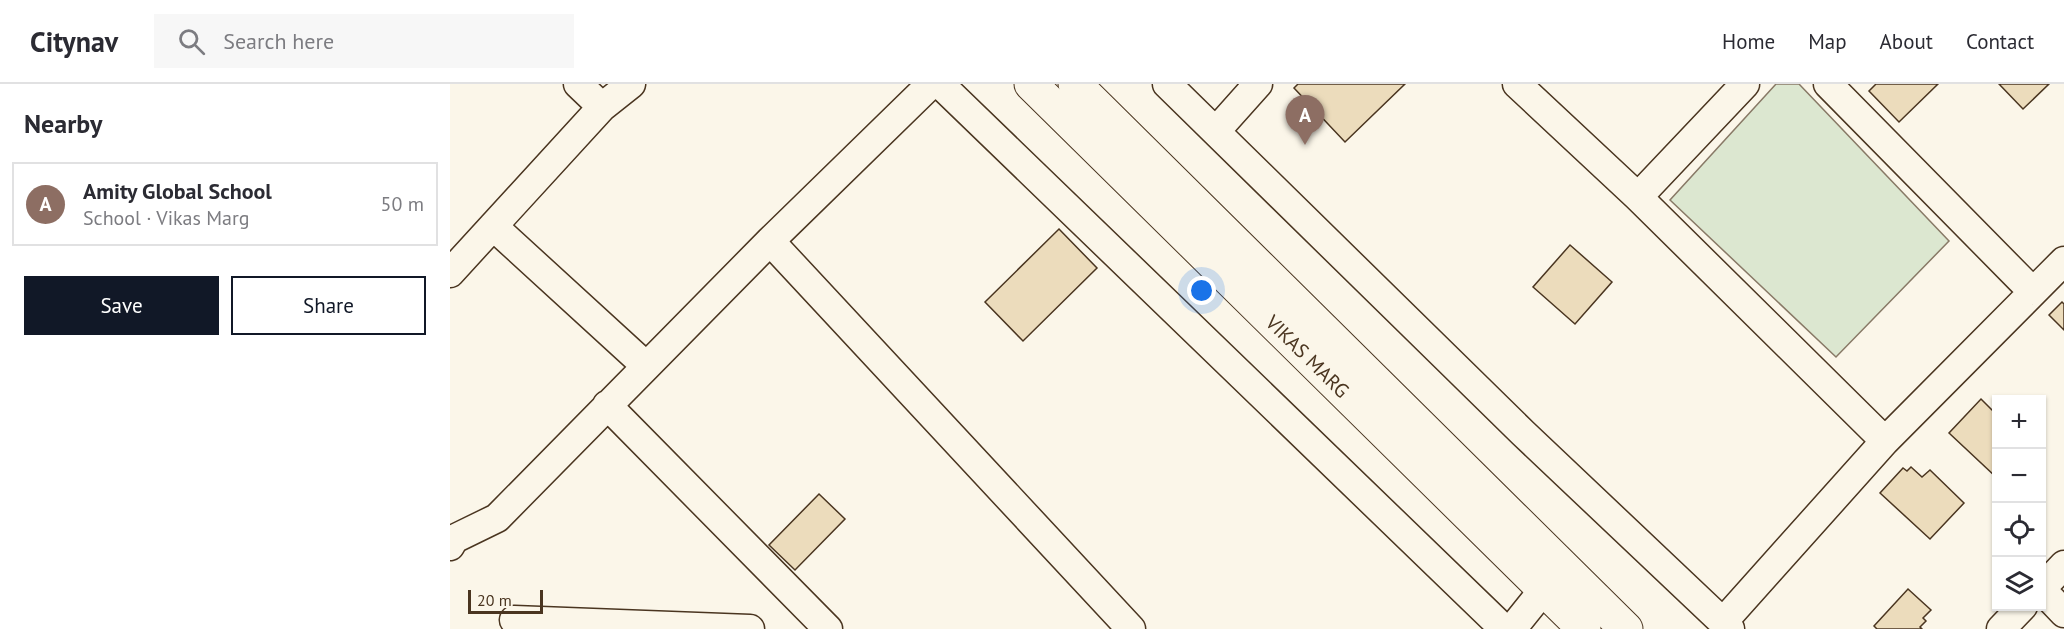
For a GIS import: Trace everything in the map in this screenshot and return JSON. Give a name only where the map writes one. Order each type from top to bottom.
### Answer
[{"type":"main road","name":"VIKAS MARG","points":[[1031,84],[1552,577],[1626,629]]},
{"type":"main road","name":"VIKAS MARG","points":[[1076,84],[1552,577],[1584,629]]},
{"type":"street","points":[[578,84],[602,107]]},
{"type":"street","points":[[450,273],[602,107],[631,84]]},
{"type":"street","points":[[450,546],[454,539],[497,518],[770,242],[931,84]]},
{"type":"street","points":[[940,84],[1503,629]]},
{"type":"street","points":[[1167,84],[1523,434],[1727,626],[1885,441],[2031,291],[2064,261]]},
{"type":"street","points":[[1216,131],[1258,84]]},
{"type":"street","points":[[1517,84],[1638,197],[1885,441]]},
{"type":"street","points":[[1638,197],[1745,84]]},
{"type":"street","points":[[1828,84],[2031,291]]},
{"type":"street","points":[[493,226],[646,366]]},
{"type":"street","points":[[770,242],[1131,629]]},
{"type":"street","points":[[607,405],[817,626]]},
{"type":"street","points":[[2046,585],[2064,565]]},
{"type":"street","points":[[1512,629],[1552,577]]},
{"type":"street","points":[[2046,593],[2064,613]]},
{"type":"street","points":[[2001,629],[2018,611]]},
{"type":"street","points":[[514,620],[750,629]]},
{"type":"green space","points":[[1776,84],[1799,84],[1949,241],[1836,357],[1670,200]]},
{"type":"building","points":[[1298,84],[1405,84],[1345,142],[1294,88]]},
{"type":"building","points":[[1876,84],[1938,84],[1899,122],[1869,91]]},
{"type":"building","points":[[1999,84],[2049,84],[2023,109]]},
{"type":"building","points":[[1059,229],[1097,268],[1023,341],[985,302]]},
{"type":"building","points":[[1570,245],[1612,282],[1575,324],[1533,287]]},
{"type":"building","points":[[2062,302],[2064,304],[2064,330],[2049,315]]},
{"type":"building","points":[[1981,399],[1992,410],[1992,473],[1949,433]]},
{"type":"building","points":[[1911,467],[1922,477],[1930,470],[1964,503],[1930,539],[1880,493],[1903,468],[1907,471]]},
{"type":"building","points":[[819,494],[845,519],[795,570],[769,545]]},
{"type":"building","points":[[1908,589],[1931,610],[1923,618],[1926,621],[1920,627],[1922,629],[1877,629],[1874,626]]},
{"type":"place","name":"Amity Global School","points":[[1305,145]]}]
